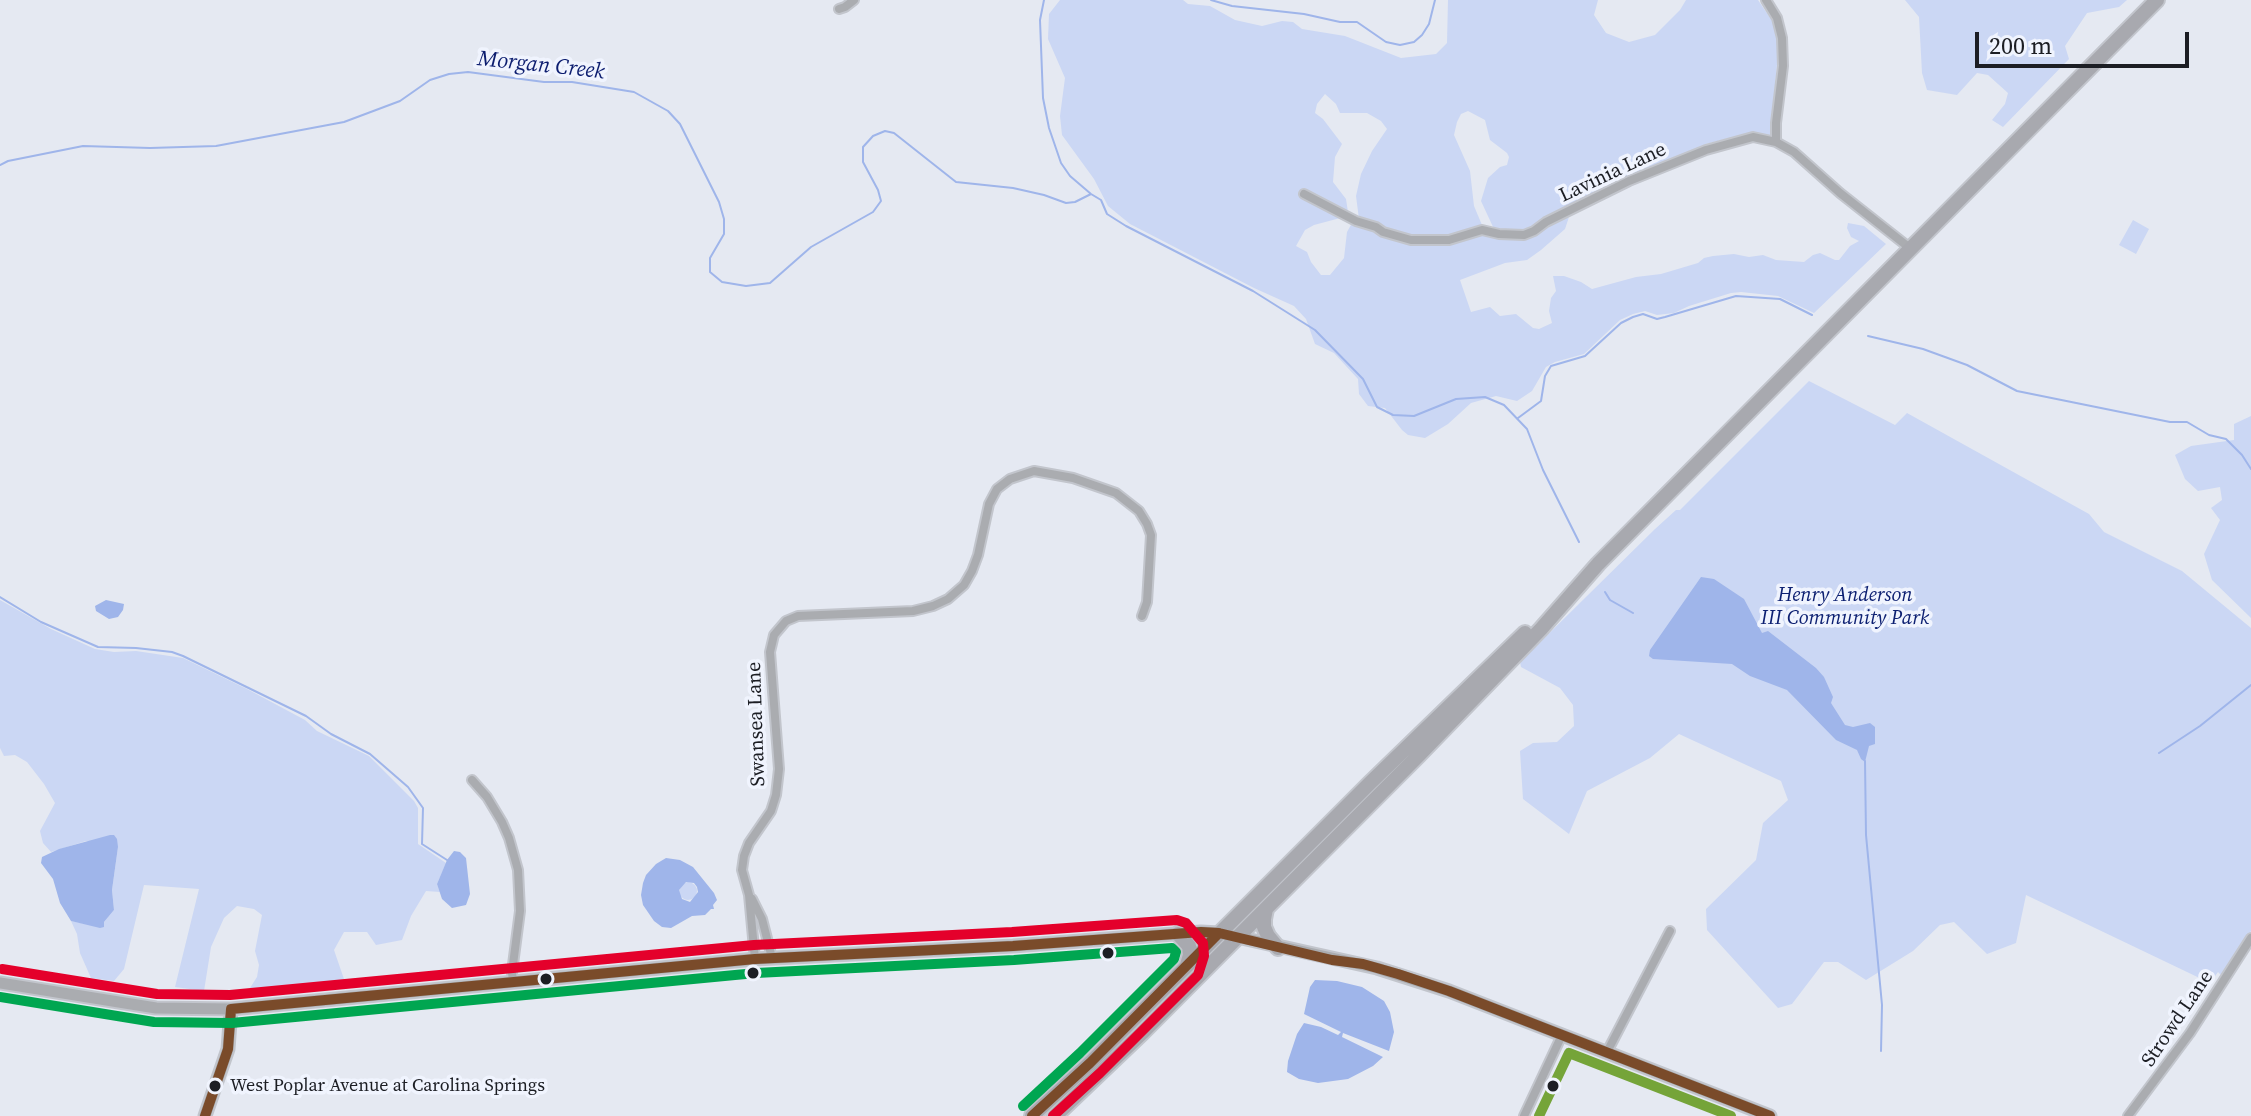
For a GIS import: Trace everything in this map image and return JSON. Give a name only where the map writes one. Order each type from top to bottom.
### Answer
[{"type":"highway","points":[[1055,1116],[1424,751],[1541,629],[1598,564],[2157,0]]},
{"type":"highway","points":[[1032,1116],[1090,1063],[1568,590],[1598,564]]},
{"type":"highway","points":[[1266,908],[1264,927],[1278,948]]},
{"type":"highway","points":[[1178,934],[1189,946],[1186,967]]},
{"type":"street","points":[[839,9],[854,0]]},
{"type":"street","points":[[1766,0],[1777,18],[1782,38],[1783,66],[1776,142],[1794,152],[1911,249]]},
{"type":"street","name":"Lavinia Lane","points":[[1304,194],[1356,221],[1411,240],[1449,240],[1482,230],[1524,235],[1629,181],[1706,150],[1753,137],[1776,142]]},
{"type":"street","name":"Swansea Lane","points":[[755,959],[749,895],[742,870],[749,843],[771,811],[776,795],[779,769],[770,652],[774,635],[786,621],[798,616],[913,611],[948,599],[964,585],[972,571],[989,504],[997,489],[1010,479],[1034,471],[1073,478],[1116,493],[1139,511],[1151,535],[1147,602],[1142,616]]},
{"type":"street","points":[[472,780],[502,822],[518,870],[520,911],[513,982]]},
{"type":"street","name":"Swansea Lane","points":[[749,895],[762,919],[772,958]]},
{"type":"street","points":[[1607,1052],[1670,931]]},
{"type":"street","points":[[0,983],[156,1008],[231,1009],[755,959],[1219,933],[1398,974],[1770,1116]]},
{"type":"street","name":"Strowd Lane","points":[[2128,1116],[2190,1033],[2251,938]]},
{"type":"street","points":[[205,1116],[228,1049],[231,1009]]},
{"type":"street","points":[[1524,1116],[1562,1035]]},
{"type":"green space","points":[[1060,0],[1183,0],[1188,4],[1210,6],[1235,20],[1262,26],[1293,22],[1302,29],[1345,36],[1401,58],[1436,54],[1447,43],[1448,0],[1598,0],[1594,15],[1606,33],[1629,42],[1655,35],[1686,0],[1758,0],[1775,25],[1779,44],[1772,138],[1753,132],[1706,144],[1572,205],[1523,232],[1501,231],[1494,229],[1481,201],[1488,178],[1507,165],[1509,157],[1490,140],[1485,120],[1468,111],[1461,114],[1454,135],[1470,171],[1474,206],[1482,225],[1480,229],[1449,238],[1411,236],[1359,219],[1356,196],[1361,174],[1387,129],[1381,121],[1367,113],[1340,113],[1336,104],[1325,94],[1317,104],[1315,113],[1342,144],[1335,157],[1333,182],[1346,199],[1348,212],[1304,188],[1300,195],[1344,217],[1305,230],[1296,246],[1307,252],[1321,275],[1330,275],[1344,258],[1347,232],[1352,223],[1420,242],[1449,244],[1480,234],[1501,239],[1525,239],[1569,217],[1565,229],[1527,260],[1505,263],[1460,280],[1471,312],[1490,307],[1500,316],[1516,314],[1533,328],[1539,329],[1552,323],[1549,311],[1551,298],[1556,291],[1553,276],[1564,276],[1592,289],[1661,274],[1713,256],[1763,255],[1776,260],[1804,262],[1820,253],[1839,260],[1850,246],[1859,241],[1851,237],[1848,223],[1864,226],[1886,244],[1814,313],[1778,296],[1741,292],[1674,313],[1657,315],[1645,311],[1633,314],[1620,320],[1584,354],[1546,367],[1532,391],[1517,401],[1496,396],[1471,403],[1448,424],[1425,438],[1408,435],[1385,408],[1368,406],[1359,394],[1358,379],[1334,353],[1315,344],[1306,319],[1294,306],[1130,224],[1108,206],[1094,179],[1062,135],[1060,116],[1065,78],[1048,39],[1049,14]]},
{"type":"green space","points":[[1905,0],[2127,0],[2119,7],[2087,13],[2065,46],[2069,59],[2003,127],[1992,120],[2005,104],[2008,93],[1988,75],[1977,73],[1957,95],[1927,90],[1922,73],[1919,17]]},
{"type":"green space","points":[[2133,220],[2149,229],[2136,254],[2119,245]]},
{"type":"green space","name":"Henry Anderson III Community Park","points":[[1809,381],[1895,425],[1907,413],[2089,514],[2104,532],[2182,571],[2251,628],[2251,931],[2221,975],[2218,972],[2210,983],[2026,895],[2016,943],[1987,954],[1954,922],[1940,925],[1913,951],[1866,980],[1838,962],[1824,962],[1792,1004],[1778,1008],[1707,930],[1706,909],[1756,860],[1763,823],[1788,800],[1781,781],[1679,734],[1650,758],[1587,791],[1569,834],[1523,799],[1520,751],[1533,743],[1557,742],[1574,726],[1573,705],[1560,688],[1521,667],[1520,662],[1655,529],[1676,510],[1680,510]]},
{"type":"green space","points":[[2251,416],[2251,618],[2212,580],[2204,554],[2220,520],[2211,508],[2222,500],[2220,487],[2198,491],[2185,479],[2175,455],[2191,446],[2234,440],[2234,424]]},
{"type":"green space","points":[[0,600],[95,649],[183,658],[247,689],[305,720],[317,731],[369,756],[418,808],[418,844],[446,863],[437,884],[440,892],[426,891],[411,916],[402,940],[376,945],[367,932],[344,932],[334,950],[345,982],[248,991],[257,977],[259,965],[255,951],[262,915],[254,909],[237,906],[224,918],[211,947],[204,991],[175,987],[199,889],[144,885],[124,969],[114,981],[91,978],[71,921],[91,925],[104,922],[114,910],[112,890],[118,847],[86,841],[51,852],[43,843],[40,831],[55,803],[27,762],[15,755],[4,756],[0,748]]},
{"type":"green space","points":[[684,882],[692,882],[697,891],[695,898],[684,900],[679,895],[679,887]]},
{"type":"water","points":[[1701,577],[1714,579],[1744,599],[1762,633],[1768,631],[1816,668],[1824,677],[1833,697],[1831,703],[1845,725],[1853,727],[1870,723],[1875,727],[1875,744],[1869,746],[1865,762],[1857,750],[1836,740],[1787,690],[1750,676],[1732,664],[1653,659],[1649,656],[1650,650]]},
{"type":"water","points":[[106,600],[124,604],[118,617],[109,619],[96,611],[95,606]]},
{"type":"water","points":[[110,835],[117,839],[118,847],[112,890],[114,910],[104,922],[104,927],[71,921],[60,903],[53,879],[41,863],[42,857]]},
{"type":"water","points":[[454,851],[466,858],[470,894],[466,905],[452,908],[442,899],[437,884]]},
{"type":"water","points":[[666,858],[680,860],[693,867],[714,893],[717,900],[714,909],[705,915],[692,916],[671,928],[662,927],[654,921],[643,905],[641,895],[646,875]],"holes":[[[686,882],[694,883],[698,892],[690,902],[682,899],[679,890]]]},
{"type":"water","points":[[1315,980],[1362,987],[1384,1001],[1390,1012],[1394,1032],[1389,1051],[1343,1033],[1342,1037],[1383,1057],[1348,1079],[1318,1083],[1299,1079],[1287,1072],[1297,1034],[1304,1023],[1338,1035],[1341,1032],[1304,1014],[1310,987]]},
{"type":"waterway","points":[[1044,0],[1040,20],[1043,98],[1049,128],[1061,163],[1070,176],[1101,200],[1107,214],[1253,291],[1315,330],[1363,379],[1377,407],[1393,415],[1414,416],[1456,399],[1485,397],[1504,405],[1527,429],[1543,470],[1579,542]]},
{"type":"waterway","name":"Morgan Creek","points":[[1211,0],[1232,6],[1357,22],[1386,42],[1400,45],[1414,42],[1422,35],[1429,24],[1435,0]]},
{"type":"waterway","name":"Morgan Creek","points":[[0,165],[83,146],[216,146],[344,122],[400,101],[430,80],[468,72],[544,82],[572,82],[634,92],[668,111],[680,124],[719,202],[724,234],[710,258],[710,272],[722,282],[746,286],[770,283],[811,247],[873,212],[881,201],[863,162],[863,147],[873,136],[885,131],[894,133],[956,182],[1013,188],[1066,203],[1091,194]]},
{"type":"waterway","points":[[1518,418],[1541,401],[1545,376],[1551,366],[1585,356],[1621,323],[1633,317],[1643,314],[1657,319],[1736,296],[1780,299],[1812,315]]},
{"type":"waterway","points":[[1868,336],[1923,349],[1967,365],[2017,391],[2170,422],[2187,422],[2209,435],[2226,439],[2251,469]]},
{"type":"waterway","points":[[1605,592],[1610,600],[1633,613]]},
{"type":"waterway","points":[[0,597],[41,622],[98,647],[136,648],[183,656],[306,716],[331,734],[370,754],[408,787],[423,808],[422,844],[447,860]]},
{"type":"waterway","points":[[2159,753],[2200,726],[2251,685]]},
{"type":"waterway","points":[[1865,761],[1866,835],[1882,1005],[1881,1051]]},
{"type":"transit line","points":[[2,969],[157,994],[230,995],[754,945],[1177,920],[1186,923],[1203,943],[1204,956],[1198,975],[1053,1116]]},
{"type":"transit line","points":[[205,1116],[228,1049],[231,1009],[755,959],[1013,946],[1201,932],[1219,933],[1398,974],[1770,1116]]},
{"type":"transit line","points":[[1032,1116],[1090,1063],[1219,933]]},
{"type":"transit line","points":[[0,997],[154,1022],[232,1023],[756,973],[1014,960],[1172,948],[1176,952],[1174,959],[1023,1106]]},
{"type":"transit line","points":[[1539,1116],[1569,1053],[1731,1116]]},
{"type":"place","name":"West Poplar Avenue at Carolina Springs","points":[[215,1086]]}]
